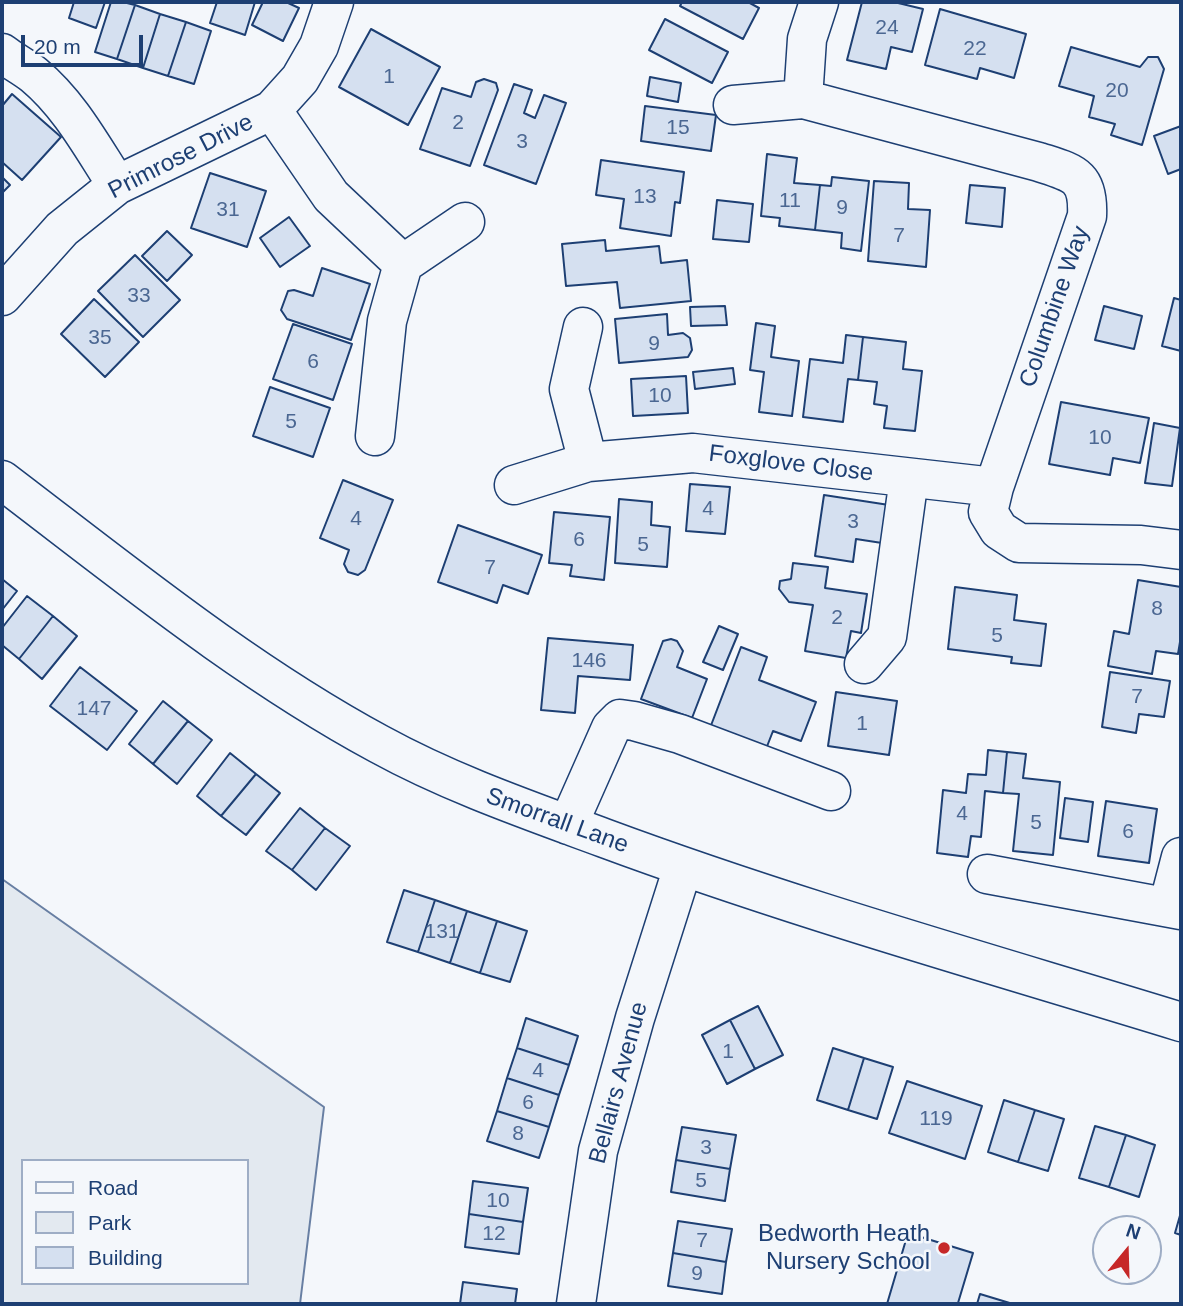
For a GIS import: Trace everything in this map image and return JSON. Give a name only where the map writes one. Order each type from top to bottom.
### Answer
[{"type":"street","name":"Primrose Drive","points":[[2,296],[62,229],[117,185],[272,110],[300,79],[319,47],[334,2]]},
{"type":"street","points":[[803,99],[807,39],[818,2]]},
{"type":"street","points":[[2,53],[33,74],[54,94],[70,113],[117,185]]},
{"type":"street","name":"Columbine Way","points":[[733,105],[803,99],[1049,165],[1069,172],[1079,180],[1088,195],[1087,216],[994,487],[988,512],[999,530],[1018,543],[1141,545],[1181,550]]},
{"type":"street","points":[[272,110],[331,196],[403,264]]},
{"type":"street","points":[[375,436],[387,321],[403,264],[465,222]]},
{"type":"street","points":[[583,327],[569,389],[588,462]]},
{"type":"street","name":"Foxglove Close","points":[[514,485],[588,462],[693,453],[994,487]]},
{"type":"street","points":[[864,664],[887,638],[909,478]]},
{"type":"street","name":"Smorrall Lane","points":[[2,480],[160,600],[294,695],[380,745],[473,789],[683,867],[1181,1022]]},
{"type":"street","points":[[568,825],[611,728],[620,719],[680,734],[831,790]]},
{"type":"street","points":[[986,874],[1175,909],[1181,857]]},
{"type":"street","name":"Bellairs Avenue","points":[[576,1304],[598,1152],[635,1018],[683,867]]},
{"type":"green space","points":[[2,879],[324,1107],[300,1304],[2,1304]]},
{"type":"building","points":[[74,2],[105,2],[96,28],[69,18]]},
{"type":"building","points":[[111,2],[135,5],[117,59],[95,52]]},
{"type":"building","points":[[217,2],[255,2],[245,35],[210,23]]},
{"type":"building","points":[[263,2],[286,2],[299,8],[283,41],[252,25]]},
{"type":"building","points":[[682,2],[748,2],[759,8],[743,39],[680,6]]},
{"type":"building","points":[[862,2],[894,2],[923,9],[912,52],[891,47],[886,69],[847,60]]},
{"type":"building","points":[[135,5],[160,14],[143,68],[117,59]]},
{"type":"building","points":[[940,9],[1026,34],[1014,78],[980,68],[977,79],[925,65]]},
{"type":"building","points":[[160,14],[186,22],[168,76],[143,68]]},
{"type":"building","points":[[665,19],[728,52],[712,83],[649,50]]},
{"type":"building","points":[[186,22],[211,31],[194,84],[168,76]]},
{"type":"building","points":[[371,29],[440,67],[408,125],[339,87]]},
{"type":"building","points":[[1071,47],[1140,67],[1148,57],[1158,57],[1164,69],[1142,145],[1111,135],[1115,124],[1089,117],[1094,96],[1059,86]]},
{"type":"building","points":[[650,77],[681,83],[678,102],[647,96]]},
{"type":"building","points":[[484,79],[496,83],[498,90],[470,166],[420,149],[442,88],[471,97],[476,82]]},
{"type":"building","points":[[514,84],[532,90],[524,113],[535,118],[544,95],[566,103],[536,184],[484,165]]},
{"type":"building","points":[[12,94],[61,137],[22,180],[2,162],[2,106]]},
{"type":"building","points":[[645,106],[716,115],[711,151],[641,141]]},
{"type":"building","points":[[1181,126],[1181,169],[1168,174],[1154,136]]},
{"type":"building","points":[[767,154],[797,158],[794,183],[820,185],[815,230],[779,226],[780,218],[761,216]]},
{"type":"building","points":[[601,160],[684,172],[680,203],[675,202],[671,236],[620,228],[624,199],[596,195]]},
{"type":"building","points":[[210,173],[266,191],[247,247],[191,228]]},
{"type":"building","points":[[2,177],[10,185],[2,193]]},
{"type":"building","points":[[832,177],[869,181],[861,251],[841,248],[842,233],[815,230],[820,185],[831,186]]},
{"type":"building","points":[[874,181],[909,183],[908,209],[930,210],[926,267],[868,261]]},
{"type":"building","points":[[970,185],[1005,188],[1002,227],[966,223]]},
{"type":"building","points":[[717,200],[753,204],[749,242],[713,239]]},
{"type":"building","points":[[289,217],[310,246],[280,267],[260,238]]},
{"type":"building","points":[[167,231],[192,255],[167,281],[142,256]]},
{"type":"building","points":[[605,240],[606,251],[659,246],[661,263],[687,260],[691,301],[620,308],[617,282],[566,286],[562,244]]},
{"type":"building","points":[[135,255],[180,300],[143,337],[98,291]]},
{"type":"building","points":[[322,268],[370,284],[351,340],[287,319],[281,310],[288,291],[294,290],[313,296]]},
{"type":"building","points":[[1174,298],[1181,300],[1181,351],[1162,346]]},
{"type":"building","points":[[94,299],[139,342],[105,377],[61,334]]},
{"type":"building","points":[[725,306],[727,325],[691,326],[690,307]]},
{"type":"building","points":[[1104,306],[1142,316],[1134,349],[1095,340]]},
{"type":"building","points":[[667,314],[668,335],[683,333],[690,338],[692,350],[688,357],[619,363],[615,319]]},
{"type":"building","points":[[756,323],[775,326],[771,357],[799,361],[792,416],[759,412],[764,372],[750,370]]},
{"type":"building","points":[[293,324],[352,344],[333,400],[273,379]]},
{"type":"building","points":[[846,335],[863,337],[858,380],[848,379],[843,422],[803,417],[810,359],[843,363]]},
{"type":"building","points":[[863,337],[906,342],[903,369],[922,371],[915,431],[884,428],[887,406],[874,404],[877,382],[858,380]]},
{"type":"building","points":[[733,368],[735,384],[695,389],[693,372]]},
{"type":"building","points":[[686,376],[688,413],[633,416],[631,379]]},
{"type":"building","points":[[270,387],[330,408],[313,457],[253,436]]},
{"type":"building","points":[[1061,402],[1149,418],[1140,463],[1113,458],[1110,475],[1049,464]]},
{"type":"building","points":[[1154,423],[1180,428],[1172,486],[1145,483]]},
{"type":"building","points":[[343,480],[393,500],[365,570],[358,575],[348,572],[344,564],[349,550],[320,538]]},
{"type":"building","points":[[690,484],[730,487],[725,534],[686,531]]},
{"type":"building","points":[[824,495],[889,505],[882,543],[856,539],[853,562],[815,556]]},
{"type":"building","points":[[619,499],[652,502],[651,525],[670,527],[667,567],[615,563]]},
{"type":"building","points":[[554,512],[610,517],[604,580],[570,576],[572,565],[549,563]]},
{"type":"building","points":[[458,525],[542,555],[528,594],[503,585],[497,603],[438,582]]},
{"type":"building","points":[[793,563],[828,567],[825,588],[867,594],[861,633],[851,631],[846,658],[805,651],[813,605],[789,602],[779,589],[780,581],[791,579]]},
{"type":"building","points":[[2,579],[17,591],[2,610]]},
{"type":"building","points":[[1138,580],[1181,587],[1181,636],[1178,654],[1156,651],[1152,674],[1108,666],[1114,631],[1129,634]]},
{"type":"building","points":[[955,587],[1017,595],[1014,620],[1046,624],[1041,666],[1011,663],[1012,657],[948,649]]},
{"type":"building","points":[[27,596],[53,616],[19,659],[2,645],[2,628]]},
{"type":"building","points":[[53,616],[77,636],[42,679],[19,659]]},
{"type":"building","points":[[719,626],[738,634],[723,670],[703,662]]},
{"type":"building","points":[[548,638],[633,645],[630,680],[578,676],[575,713],[541,710]]},
{"type":"building","points":[[663,641],[677,641],[683,651],[677,667],[707,679],[692,718],[641,699]]},
{"type":"building","points":[[741,647],[767,657],[759,680],[816,702],[801,741],[773,731],[766,749],[710,728]]},
{"type":"building","points":[[80,667],[137,711],[107,750],[50,706]]},
{"type":"building","points":[[1110,672],[1170,681],[1164,717],[1139,714],[1136,733],[1102,727]]},
{"type":"building","points":[[836,692],[897,701],[889,755],[828,746]]},
{"type":"building","points":[[163,701],[188,721],[153,764],[129,744]]},
{"type":"building","points":[[188,721],[212,740],[177,784],[153,764]]},
{"type":"building","points":[[988,750],[1007,752],[1003,793],[985,791],[981,837],[971,836],[968,857],[937,853],[943,790],[966,793],[968,774],[986,775]]},
{"type":"building","points":[[1007,752],[1026,754],[1023,778],[1060,782],[1053,855],[1013,851],[1019,794],[1003,793]]},
{"type":"building","points":[[230,753],[256,774],[221,816],[197,796]]},
{"type":"building","points":[[256,774],[280,793],[246,835],[221,816]]},
{"type":"building","points":[[1065,798],[1093,802],[1088,842],[1060,838]]},
{"type":"building","points":[[1106,801],[1157,809],[1149,863],[1098,856]]},
{"type":"building","points":[[300,808],[325,828],[292,870],[266,851]]},
{"type":"building","points":[[325,828],[350,846],[316,890],[292,870]]},
{"type":"building","points":[[404,890],[435,900],[418,952],[387,942]]},
{"type":"building","points":[[435,900],[467,911],[450,963],[418,952]]},
{"type":"building","points":[[467,911],[497,921],[480,973],[450,963]]},
{"type":"building","points":[[497,921],[527,931],[510,982],[480,973]]},
{"type":"building","points":[[758,1006],[783,1055],[755,1069],[730,1020]]},
{"type":"building","points":[[526,1018],[578,1036],[569,1065],[517,1048]]},
{"type":"building","points":[[730,1020],[755,1069],[727,1084],[702,1035]]},
{"type":"building","points":[[517,1048],[569,1065],[559,1095],[507,1078]]},
{"type":"building","points":[[833,1048],[864,1058],[848,1110],[817,1100]]},
{"type":"building","points":[[864,1058],[893,1067],[877,1119],[848,1110]]},
{"type":"building","points":[[507,1078],[559,1095],[549,1127],[497,1111]]},
{"type":"building","points":[[907,1081],[982,1106],[965,1159],[889,1133]]},
{"type":"building","points":[[1004,1100],[1035,1110],[1018,1162],[988,1152]]},
{"type":"building","points":[[1035,1110],[1064,1119],[1048,1171],[1018,1162]]},
{"type":"building","points":[[497,1111],[549,1127],[539,1158],[487,1141]]},
{"type":"building","points":[[1095,1126],[1126,1135],[1109,1187],[1079,1178]]},
{"type":"building","points":[[682,1127],[736,1135],[730,1169],[676,1160]]},
{"type":"building","points":[[1126,1135],[1155,1145],[1139,1197],[1109,1187]]},
{"type":"building","points":[[676,1160],[730,1169],[725,1201],[671,1192]]},
{"type":"building","points":[[473,1181],[528,1188],[523,1222],[469,1214]]},
{"type":"building","points":[[1181,1212],[1181,1235],[1175,1233]]},
{"type":"building","points":[[469,1214],[523,1222],[519,1254],[465,1247]]},
{"type":"building","points":[[678,1221],[732,1229],[726,1262],[673,1253]]},
{"type":"building","points":[[908,1233],[973,1253],[958,1303],[961,1304],[887,1304]]},
{"type":"building","points":[[673,1253],[726,1262],[722,1294],[668,1286]]},
{"type":"building","points":[[463,1282],[517,1289],[515,1304],[460,1304]]},
{"type":"building","points":[[980,1294],[1013,1304],[977,1304]]},
{"type":"place","name":"Bedworth Heath Nursery School","points":[[944,1248]]}]
